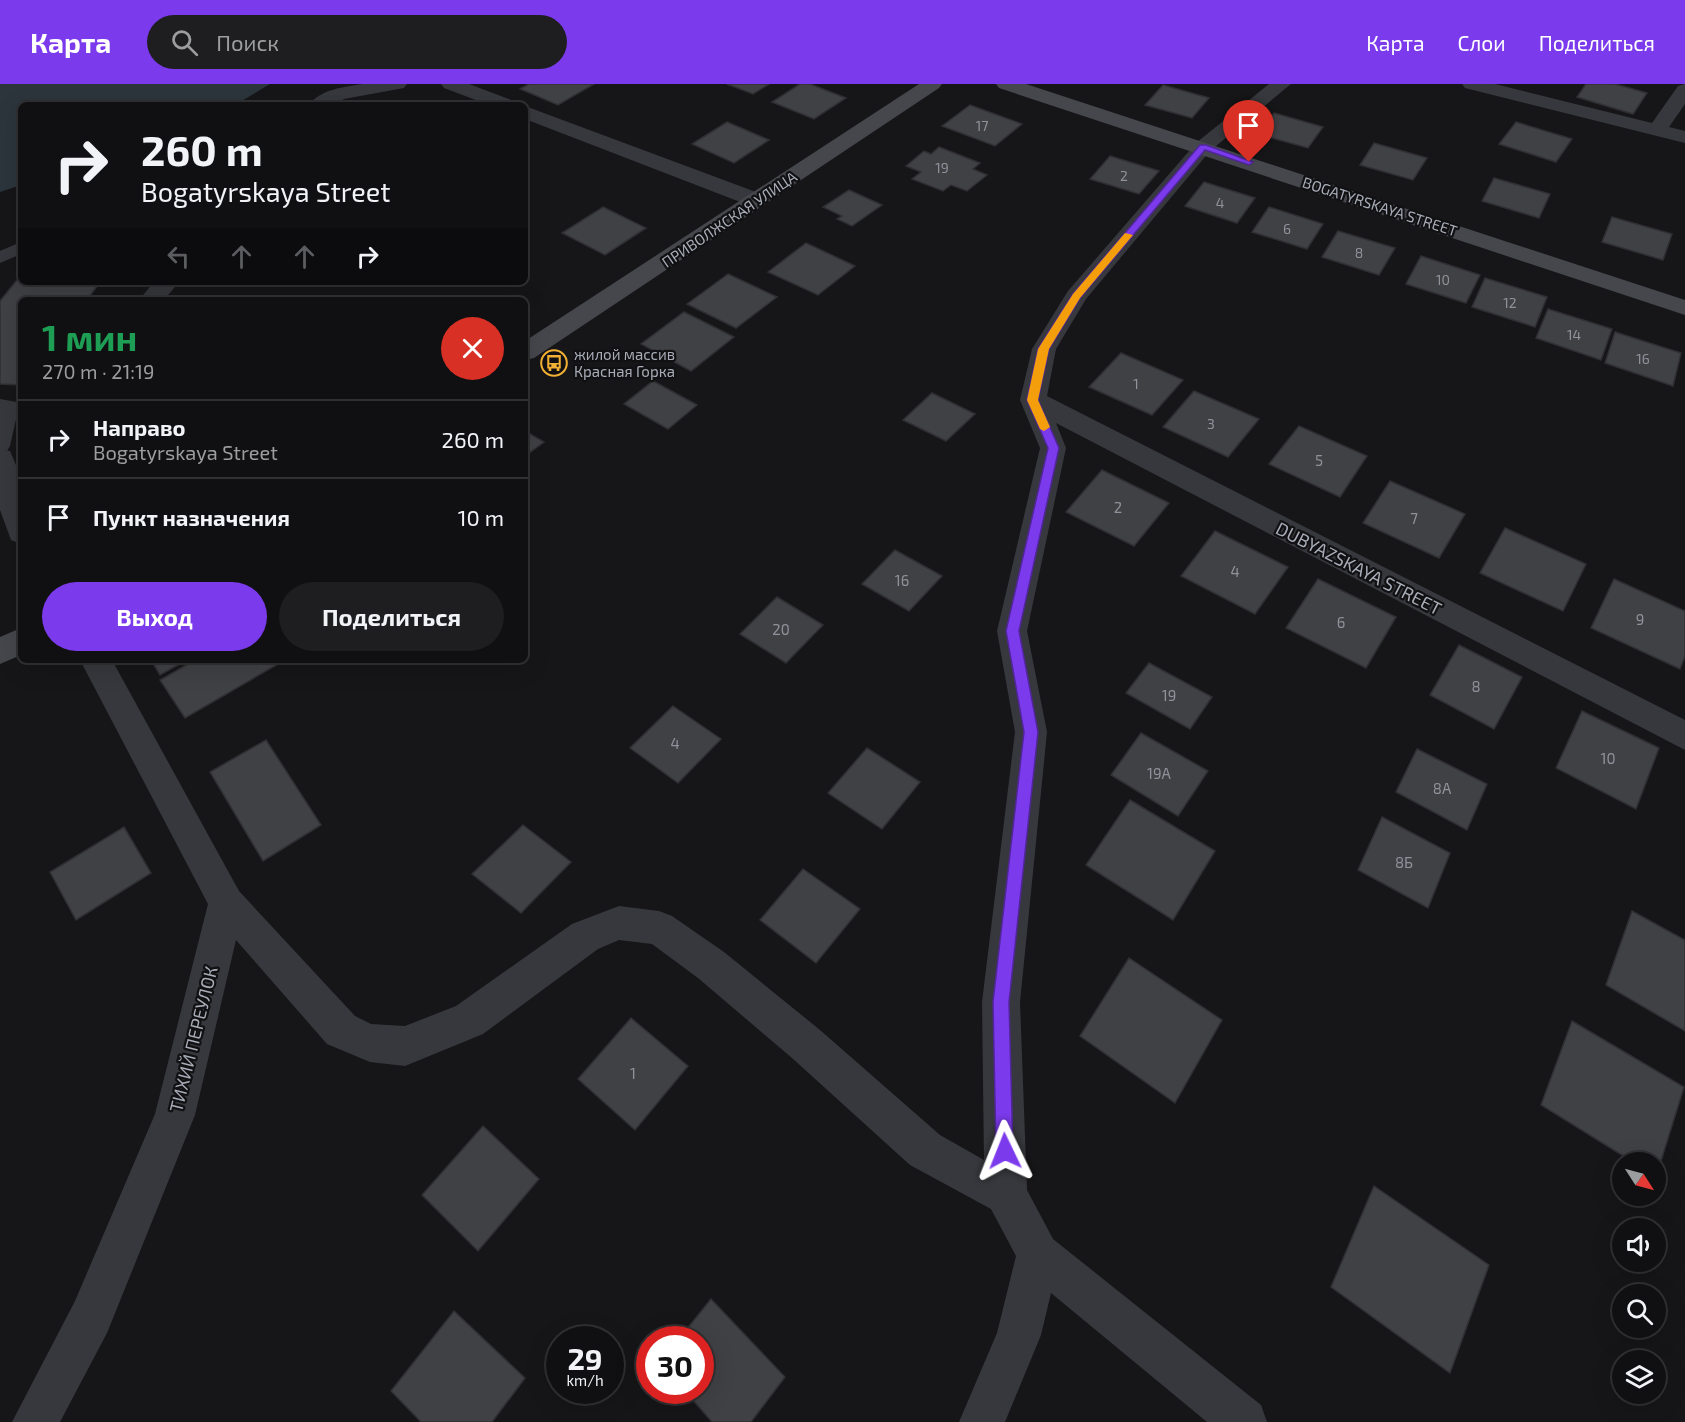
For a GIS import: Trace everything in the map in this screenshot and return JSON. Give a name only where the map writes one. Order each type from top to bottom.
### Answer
[{"type":"main road","name":"ПРИВОЛЖСКАЯ УЛИЦА","points":[[528,350],[932,84]]},
{"type":"main road","name":"BOGATYRSKAYA STREET","points":[[1006,84],[1203,147],[1685,308]]},
{"type":"main road","points":[[0,652],[18,642]]},
{"type":"street","points":[[324,102],[338,94],[397,84]]},
{"type":"street","points":[[451,84],[499,102]]},
{"type":"street","points":[[1244,1422],[1038,1254],[1006,1194],[1001,1002],[1031,732],[1012,631],[1053,448],[1033,400],[1044,349],[1076,296],[1203,147],[1281,84]]},
{"type":"street","points":[[1472,84],[1685,137]]},
{"type":"street","points":[[1657,130],[1685,90]]},
{"type":"street","points":[[528,113],[756,201]]},
{"type":"street","points":[[154,297],[164,285]]},
{"type":"street","name":"DUBYAZSKAYA STREET","points":[[1033,400],[1685,736]]},
{"type":"street","points":[[0,458],[7,471],[14,517],[18,526]]},
{"type":"street","points":[[98,663],[226,903],[341,1030],[370,1043],[405,1046],[469,1020],[585,936],[619,923],[658,928],[711,965],[798,1036],[925,1150],[1006,1194]]},
{"type":"street","name":"ТИХИЙ ПЕРЕУЛОК","points":[[35,1422],[91,1317],[175,1115],[226,903]]},
{"type":"street","points":[[982,1422],[1019,1335],[1038,1254]]},
{"type":"lane","points":[[0,258],[18,249]]},
{"type":"lane","points":[[0,405],[10,406],[0,446]]},
{"type":"shaded area","points":[[0,84],[270,84],[240,102],[18,102],[18,186],[0,192]]},
{"type":"building","points":[[529,84],[594,84],[558,105],[520,89]]},
{"type":"building","points":[[727,84],[769,84],[753,94]]},
{"type":"building","points":[[800,84],[810,84],[846,98],[814,119],[772,102]]},
{"type":"building","points":[[1586,84],[1615,84],[1647,93],[1633,114],[1577,97]]},
{"type":"building","points":[[1163,85],[1209,98],[1192,118],[1145,105]]},
{"type":"building","points":[[970,105],[1022,124],[995,146],[942,126]]},
{"type":"building","points":[[1274,113],[1323,127],[1308,148],[1258,134]]},
{"type":"building","points":[[727,122],[769,140],[734,163],[692,144]]},
{"type":"building","points":[[1516,122],[1572,139],[1556,162],[1499,144]]},
{"type":"building","points":[[1374,143],[1427,158],[1413,180],[1360,165]]},
{"type":"building","points":[[939,147],[980,163],[973,169],[987,175],[967,191],[951,185],[943,191],[912,179],[921,172],[906,166],[924,151],[931,154]]},
{"type":"building","points":[[1110,156],[1159,171],[1139,194],[1090,179]]},
{"type":"building","points":[[1494,178],[1550,194],[1539,218],[1482,201]]},
{"type":"building","points":[[1204,182],[1255,198],[1237,223],[1185,206]]},
{"type":"building","points":[[849,190],[882,205],[852,226],[837,219],[842,216],[823,207]]},
{"type":"building","points":[[603,207],[646,228],[605,255],[562,233]]},
{"type":"building","points":[[1269,207],[1323,224],[1307,249],[1252,232]]},
{"type":"building","points":[[1612,217],[1672,234],[1663,260],[1602,242]]},
{"type":"building","points":[[1338,231],[1395,248],[1379,275],[1322,257]]},
{"type":"building","points":[[806,243],[855,266],[818,295],[768,272]]},
{"type":"building","points":[[1421,256],[1480,275],[1466,303],[1406,284]]},
{"type":"building","points":[[728,274],[777,297],[736,328],[687,304]]},
{"type":"building","points":[[1485,278],[1547,297],[1535,327],[1472,307]]},
{"type":"building","points":[[18,279],[18,285],[98,285],[89,297],[18,297],[18,385],[0,384],[0,301]]},
{"type":"building","points":[[1548,309],[1612,329],[1601,360],[1536,338]]},
{"type":"building","points":[[684,312],[734,337],[691,371],[641,344]]},
{"type":"building","points":[[1615,332],[1681,353],[1673,386],[1605,363]]},
{"type":"building","points":[[1121,353],[1183,380],[1152,415],[1089,387]]},
{"type":"building","points":[[653,381],[697,405],[668,429],[624,404]]},
{"type":"building","points":[[1194,391],[1259,419],[1228,457],[1163,427]]},
{"type":"building","points":[[932,393],[975,414],[946,441],[903,420]]},
{"type":"building","points":[[1299,426],[1367,456],[1340,497],[1269,464]]},
{"type":"building","points":[[528,433],[544,442],[528,454]]},
{"type":"building","points":[[1102,470],[1169,503],[1134,546],[1066,512]]},
{"type":"building","points":[[1390,481],[1465,514],[1439,558],[1363,523]]},
{"type":"building","points":[[1505,528],[1586,564],[1563,611],[1480,573]]},
{"type":"building","points":[[1215,531],[1288,567],[1255,614],[1181,576]]},
{"type":"building","points":[[895,550],[942,576],[909,611],[862,584]]},
{"type":"building","points":[[1318,579],[1396,617],[1366,668],[1286,628]]},
{"type":"building","points":[[1614,579],[1685,611],[1685,656],[1680,669],[1591,628]]},
{"type":"building","points":[[777,597],[823,625],[786,663],[740,634]]},
{"type":"building","points":[[1459,645],[1522,677],[1494,729],[1430,695]]},
{"type":"building","points":[[153,663],[182,663],[160,675]]},
{"type":"building","points":[[190,663],[280,663],[185,718],[160,680]]},
{"type":"building","points":[[1149,663],[1212,697],[1190,729],[1126,693]]},
{"type":"building","points":[[673,706],[721,739],[678,783],[630,748]]},
{"type":"building","points":[[1582,711],[1659,748],[1636,809],[1556,768]]},
{"type":"building","points":[[1141,733],[1208,771],[1178,816],[1111,775]]},
{"type":"building","points":[[266,740],[321,825],[263,861],[210,772]]},
{"type":"building","points":[[867,748],[920,782],[882,829],[828,793]]},
{"type":"building","points":[[1417,749],[1487,784],[1467,830],[1396,792]]},
{"type":"building","points":[[1130,800],[1215,851],[1173,920],[1086,865]]},
{"type":"building","points":[[1382,817],[1450,853],[1428,908],[1358,870]]},
{"type":"building","points":[[523,825],[571,862],[521,913],[472,874]]},
{"type":"building","points":[[124,827],[151,873],[76,920],[50,872]]},
{"type":"building","points":[[803,869],[860,909],[816,963],[760,920]]},
{"type":"building","points":[[1632,911],[1685,940],[1685,1031],[1606,985]]},
{"type":"building","points":[[1129,958],[1222,1020],[1175,1103],[1080,1036]]},
{"type":"building","points":[[631,1018],[688,1066],[635,1130],[578,1079]]},
{"type":"building","points":[[1572,1021],[1684,1087],[1664,1152],[1617,1152],[1541,1105]]},
{"type":"building","points":[[483,1126],[539,1179],[478,1251],[422,1195]]},
{"type":"building","points":[[1374,1186],[1489,1265],[1450,1373],[1331,1287]]},
{"type":"building","points":[[711,1299],[785,1377],[751,1422],[712,1422],[696,1404],[714,1404],[714,1326],[689,1326]]},
{"type":"building","points":[[454,1311],[525,1378],[492,1422],[421,1422],[391,1391]]},
{"type":"slow traffic","points":[[1044,427],[1033,400],[1044,349],[1076,296],[1129,235]]},
{"type":"place","name":"жилой массив Красная Горка","points":[[554,363]]},
{"type":"route","points":[[1005,1151],[1001,1002],[1031,732],[1012,631],[1053,448],[1033,400],[1044,349],[1076,296],[1203,147],[1249,162]]}]
